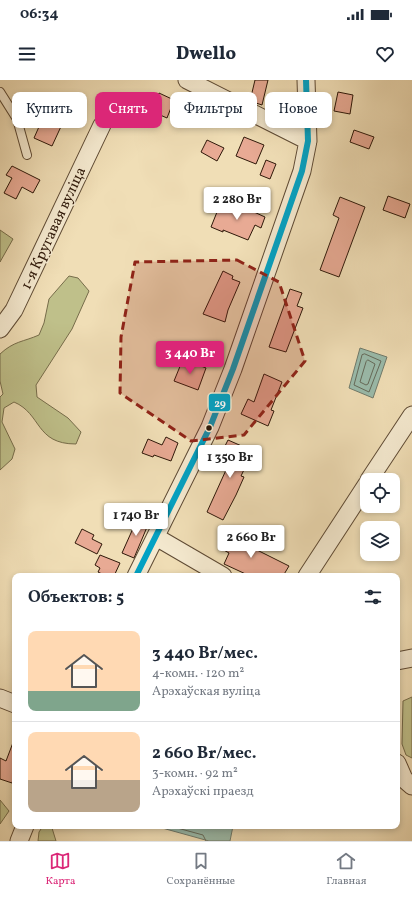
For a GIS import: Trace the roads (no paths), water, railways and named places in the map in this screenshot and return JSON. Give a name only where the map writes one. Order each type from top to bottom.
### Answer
[{"type":"street","points":[[187,80],[308,141]]},
{"type":"street","points":[[138,573],[199,451],[233,368],[302,171],[308,141],[306,80]]},
{"type":"street","name":"1-я Кругавая вуліца","points":[[0,329],[14,310],[100,128]]},
{"type":"street","points":[[374,473],[412,415]]},
{"type":"street","points":[[309,573],[360,495]]},
{"type":"street","points":[[156,538],[218,573]]},
{"type":"street","points":[[400,661],[412,658]]},
{"type":"street","points":[[0,698],[12,703]]},
{"type":"street","points":[[400,770],[404,779],[412,786]]},
{"type":"street","points":[[19,841],[24,829]]},
{"type":"lane","points":[[0,92],[17,119],[27,155]]},
{"type":"water","points":[[360,348],[387,357],[373,398],[349,388]]},
{"type":"water","points":[[166,829],[232,829],[230,841],[209,841]]}]
